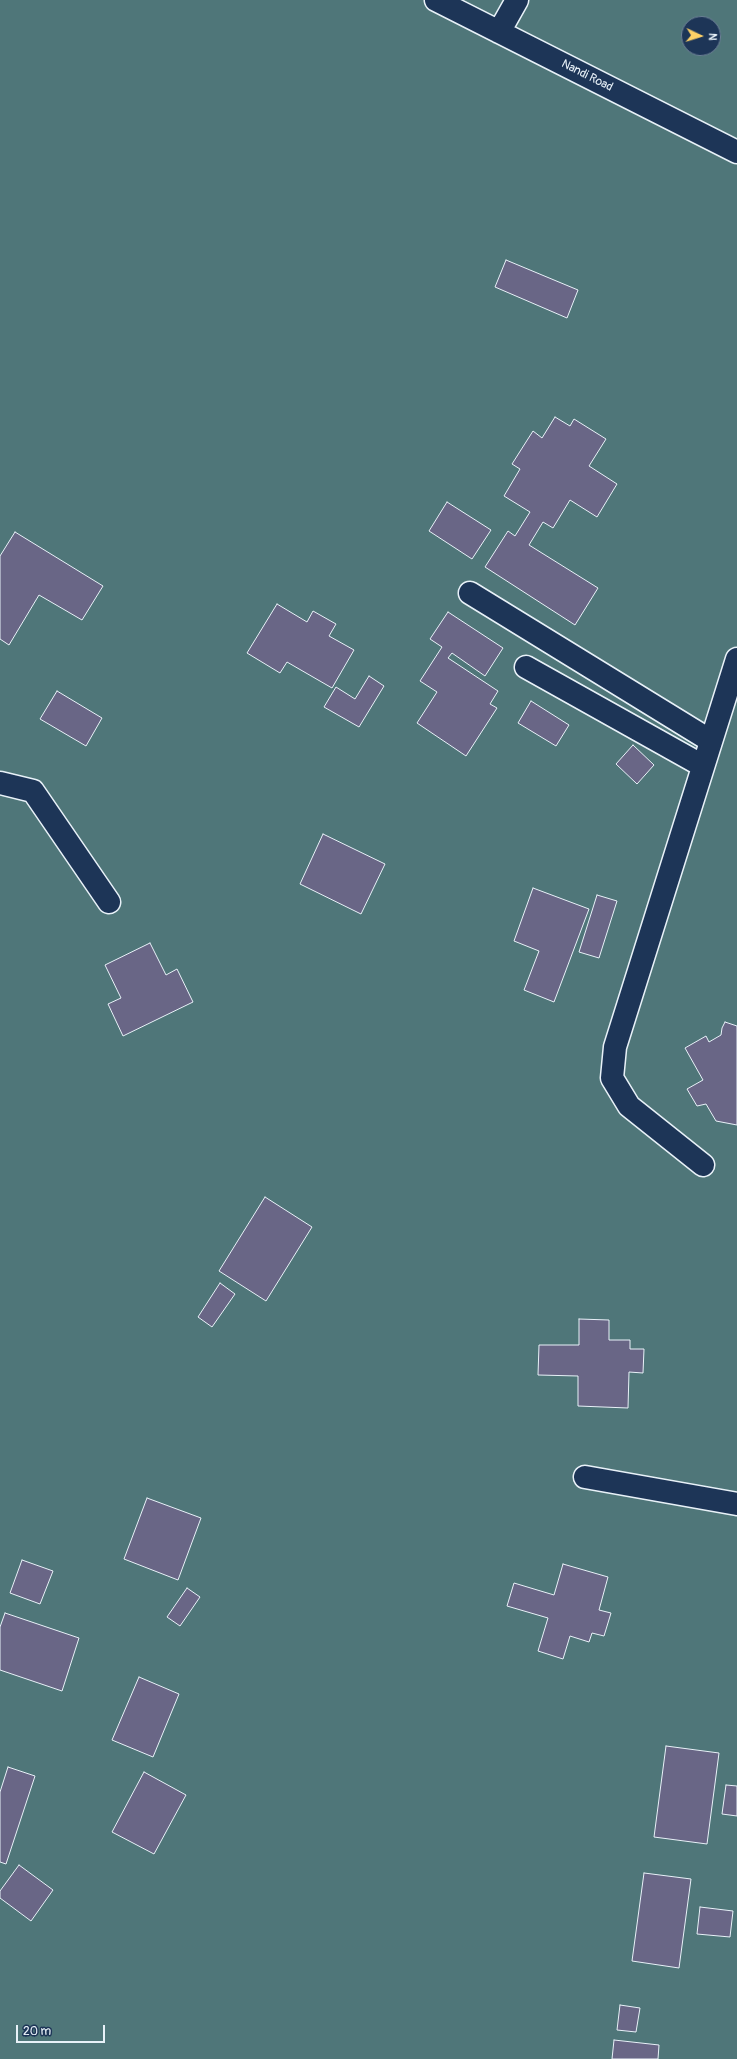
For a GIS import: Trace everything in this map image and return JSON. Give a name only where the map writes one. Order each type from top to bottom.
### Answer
[{"type":"street","name":"Nandi Road","points":[[436,0],[737,152]]},
{"type":"street","points":[[499,32],[517,0]]},
{"type":"street","points":[[470,593],[711,741]]},
{"type":"street","points":[[703,1165],[629,1106],[612,1078],[615,1047],[737,659]]},
{"type":"street","points":[[526,668],[703,766]]},
{"type":"street","points":[[0,783],[32,791],[109,902]]},
{"type":"street","points":[[585,1477],[737,1504]]},
{"type":"green space","points":[[0,0],[737,0],[737,2059],[0,2059]]},
{"type":"building","points":[[506,260],[578,290],[567,318],[495,287]]},
{"type":"building","points":[[555,417],[570,426],[574,419],[606,439],[589,466],[617,484],[597,517],[570,500],[553,528],[543,522],[529,545],[598,588],[575,625],[485,567],[508,531],[515,536],[530,512],[504,496],[520,469],[512,464],[533,431],[542,438]]},
{"type":"building","points":[[447,502],[491,530],[472,559],[429,531]]},
{"type":"building","points":[[15,532],[103,586],[82,620],[39,595],[9,645],[0,639],[0,556]]},
{"type":"building","points":[[277,604],[307,622],[313,611],[336,624],[329,636],[354,650],[332,688],[287,662],[280,673],[247,653]]},
{"type":"building","points":[[448,612],[503,648],[485,676],[452,653],[448,658],[498,691],[490,704],[497,708],[466,756],[417,723],[437,692],[420,681],[442,647],[430,639]]},
{"type":"building","points":[[369,676],[384,686],[359,727],[324,707],[336,687],[355,699]]},
{"type":"building","points":[[57,691],[102,718],[86,746],[40,719]]},
{"type":"building","points":[[531,701],[569,725],[556,746],[518,723]]},
{"type":"building","points":[[633,745],[654,765],[637,784],[616,764]]},
{"type":"building","points":[[323,834],[385,864],[361,914],[300,884]]},
{"type":"building","points":[[533,888],[589,909],[554,1002],[524,990],[539,951],[514,941]]},
{"type":"building","points":[[597,895],[617,901],[599,958],[579,952]]},
{"type":"building","points":[[150,943],[166,975],[177,969],[193,1002],[123,1036],[108,1004],[121,998],[105,965]]},
{"type":"building","points":[[725,1022],[737,1026],[737,1125],[716,1121],[706,1104],[697,1106],[687,1089],[703,1080],[685,1048],[706,1036],[709,1042],[721,1035]]},
{"type":"building","points":[[265,1197],[312,1227],[266,1301],[219,1271]]},
{"type":"building","points":[[220,1283],[235,1294],[212,1327],[198,1317]]},
{"type":"building","points":[[579,1319],[609,1320],[609,1340],[630,1340],[630,1349],[644,1349],[643,1373],[629,1372],[628,1408],[578,1406],[578,1376],[538,1375],[539,1345],[579,1345]]},
{"type":"building","points":[[147,1498],[201,1518],[178,1580],[124,1559]]},
{"type":"building","points":[[22,1560],[53,1571],[40,1604],[10,1593]]},
{"type":"building","points":[[563,1564],[608,1577],[599,1610],[611,1613],[604,1636],[592,1633],[589,1642],[570,1636],[563,1659],[538,1651],[548,1618],[507,1606],[514,1583],[554,1595]]},
{"type":"building","points":[[187,1588],[200,1597],[180,1626],[167,1617]]},
{"type":"building","points":[[5,1613],[79,1638],[62,1691],[0,1670],[0,1627]]},
{"type":"building","points":[[139,1677],[179,1694],[153,1757],[112,1740]]},
{"type":"building","points":[[666,1746],[719,1753],[707,1844],[654,1837]]},
{"type":"building","points":[[8,1767],[35,1776],[6,1864],[0,1862],[0,1792]]},
{"type":"building","points":[[144,1772],[186,1795],[154,1854],[112,1832]]},
{"type":"building","points":[[726,1785],[737,1786],[737,1816],[722,1814]]},
{"type":"building","points":[[19,1865],[53,1890],[31,1921],[0,1898],[0,1891]]},
{"type":"building","points":[[644,1873],[691,1879],[679,1968],[632,1961]]},
{"type":"building","points":[[700,1907],[733,1911],[730,1937],[697,1934]]},
{"type":"building","points":[[620,2005],[640,2008],[636,2032],[617,2030]]},
{"type":"building","points":[[614,2040],[659,2045],[658,2059],[612,2059]]}]
